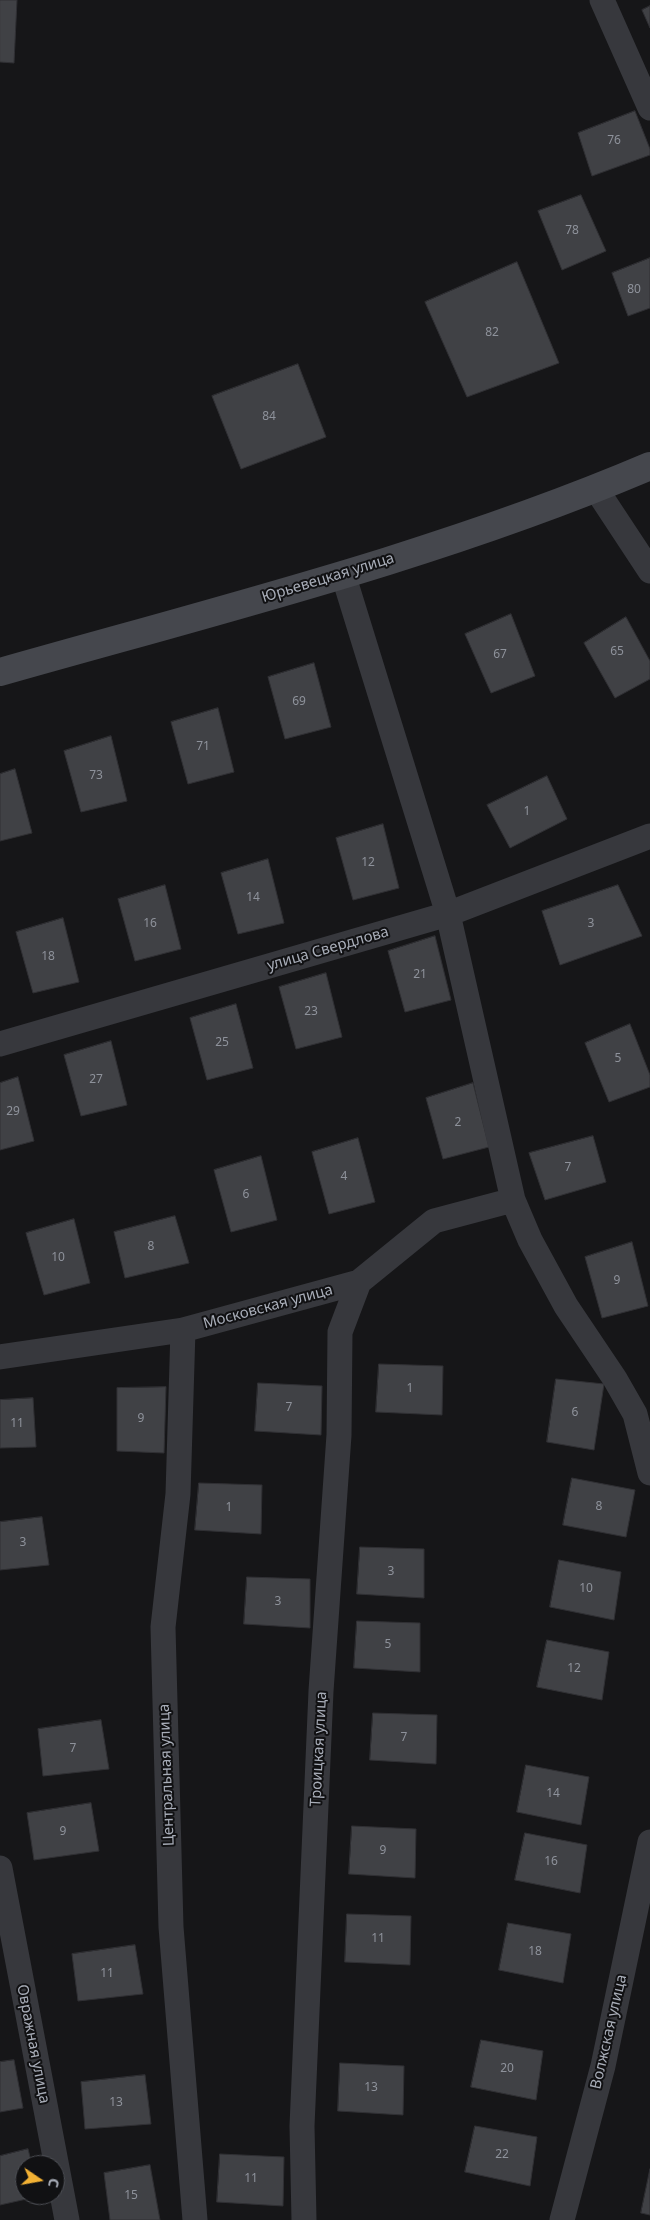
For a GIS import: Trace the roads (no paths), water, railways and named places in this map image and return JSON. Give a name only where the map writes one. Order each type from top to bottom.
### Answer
[{"type":"main road","name":"Юрьевецкая улица","points":[[0,672],[343,574],[596,489],[650,466]]},
{"type":"street","points":[[602,0],[650,108]]},
{"type":"street","points":[[596,489],[650,571]]},
{"type":"street","points":[[343,574],[448,914],[513,1200],[530,1240],[566,1306],[615,1378],[635,1414],[650,1473]]},
{"type":"street","name":"улица Свердлова","points":[[0,1044],[448,914],[650,836]]},
{"type":"street","name":"Московская улица","points":[[0,1357],[183,1330],[359,1282],[434,1222],[513,1200]]},
{"type":"street","name":"Троицкая улица","points":[[304,2220],[302,2126],[322,1691],[340,1434],[340,1332],[359,1282]]},
{"type":"street","name":"Центральная улица","points":[[183,1330],[178,1494],[163,1627],[171,1927],[195,2220]]},
{"type":"street","name":"Волжская улица","points":[[562,2220],[603,2066],[650,1842]]},
{"type":"street","name":"Овражная улица","points":[[0,1868],[66,2220]]}]
